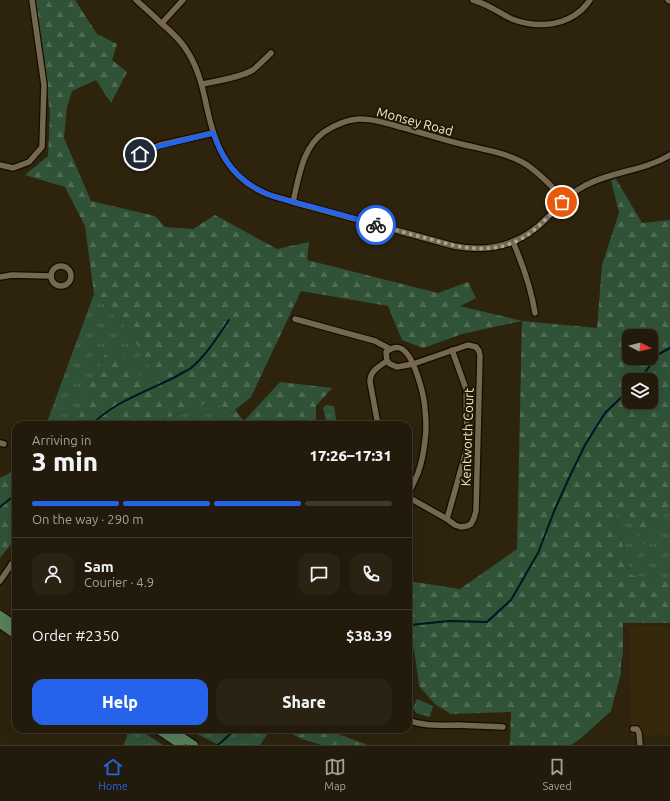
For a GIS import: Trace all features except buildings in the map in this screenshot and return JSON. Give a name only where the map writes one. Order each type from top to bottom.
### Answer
[{"type":"street","points":[[0,165],[12,168],[29,162],[42,147],[44,85],[32,0]]},
{"type":"street","points":[[136,0],[184,44],[199,74],[213,133],[223,156],[230,166],[246,182],[266,194],[293,202],[460,247],[476,249],[490,248],[521,239],[539,226],[562,202],[578,189],[608,176],[653,164],[670,155]]},
{"type":"street","points":[[162,24],[184,0]]},
{"type":"street","points":[[473,0],[486,4],[523,23],[544,25],[564,21],[575,16],[590,0]]},
{"type":"street","points":[[202,84],[246,73],[261,63],[271,53]]},
{"type":"street","name":"Monsey Road","points":[[293,202],[303,161],[311,145],[321,134],[332,127],[359,119],[388,123],[461,144],[493,151],[524,162],[560,197],[562,202]]},
{"type":"street","points":[[140,154],[160,146],[213,133]]},
{"type":"street","points":[[513,242],[528,280],[535,313]]},
{"type":"street","points":[[0,277],[12,275],[51,276]]},
{"type":"street","points":[[295,319],[375,341],[390,349]]},
{"type":"street","name":"Kentworth Court","points":[[387,361],[397,367],[413,364],[468,345],[476,347],[480,356],[476,504],[474,518],[471,524],[461,527],[455,525],[412,498]]},
{"type":"street","points":[[377,421],[370,376],[387,361],[386,352],[395,347],[400,348],[408,354],[413,364],[421,386],[425,408],[425,438],[418,473],[412,487]]},
{"type":"street","points":[[447,519],[466,451],[467,442],[466,389],[452,350]]},
{"type":"street","points":[[0,581],[12,569]]},
{"type":"street","points":[[0,615],[12,623]]},
{"type":"street","points":[[0,624],[12,632]]},
{"type":"street","points":[[412,721],[430,726],[503,727]]},
{"type":"street","points":[[633,729],[637,729],[639,733],[640,745]]},
{"type":"street","points":[[163,733],[181,745]]},
{"type":"street","points":[[176,733],[194,745]]},
{"type":"shaded area","points":[[670,626],[670,735],[631,736],[629,627]]},
{"type":"green space","points":[[35,0],[75,0],[97,34],[117,44],[112,60],[127,72],[111,103],[96,80],[72,91],[67,107],[64,138],[91,201],[155,216],[165,227],[193,229],[215,215],[277,249],[309,242],[307,260],[438,293],[468,282],[476,298],[460,306],[522,321],[462,334],[423,348],[402,340],[388,306],[301,291],[251,397],[235,410],[244,421],[235,421],[227,408],[210,402],[159,421],[72,421],[106,353],[117,348],[144,381],[158,381],[128,329],[94,294],[85,226],[65,187],[25,175],[48,156],[50,113]]},
{"type":"green space","points":[[616,179],[642,223],[670,220],[670,507],[644,545],[629,515],[615,516],[631,575],[661,578],[670,582],[670,623],[623,623],[621,673],[611,711],[580,739],[571,745],[510,745],[511,712],[451,714],[435,704],[419,686],[414,649],[412,649],[412,582],[460,589],[517,549],[522,321],[597,328],[602,265],[619,213],[611,180]]},
{"type":"green space","points":[[94,294],[128,329],[159,381],[117,421],[47,421]]},
{"type":"green space","points":[[280,382],[332,388],[316,406],[316,421],[244,421]]},
{"type":"green space","points":[[210,402],[227,408],[235,421],[159,421]]},
{"type":"green space","points":[[326,405],[334,406],[336,421],[326,421],[323,408]]},
{"type":"green space","points":[[12,472],[12,543],[0,558],[0,478]]},
{"type":"green space","points":[[670,504],[670,588],[631,575],[615,516]]},
{"type":"green space","points":[[417,699],[433,706],[430,717],[416,713],[413,708]]},
{"type":"green space","points":[[128,733],[144,733],[163,745],[124,745]]},
{"type":"green space","points":[[195,733],[268,733],[260,745],[219,745]]},
{"type":"green space","points":[[290,733],[335,733],[368,745],[322,745],[302,739]]},
{"type":"waterway","points":[[96,421],[121,403],[191,368],[207,352],[229,320]]},
{"type":"waterway","points":[[644,373],[659,354],[670,348]]},
{"type":"waterway","points":[[412,625],[449,621],[487,622],[511,600],[538,553],[555,509],[585,445],[605,413],[622,397]]},
{"type":"waterway","points":[[0,507],[12,497]]},
{"type":"waterway","points":[[218,745],[232,733]]},
{"type":"way so far","points":[[376,225],[454,246],[476,249],[490,248],[521,239],[539,226],[562,202]]},
{"type":"route","points":[[140,154],[160,146],[213,133],[217,145],[230,166],[246,182],[266,194],[376,225]]}]
